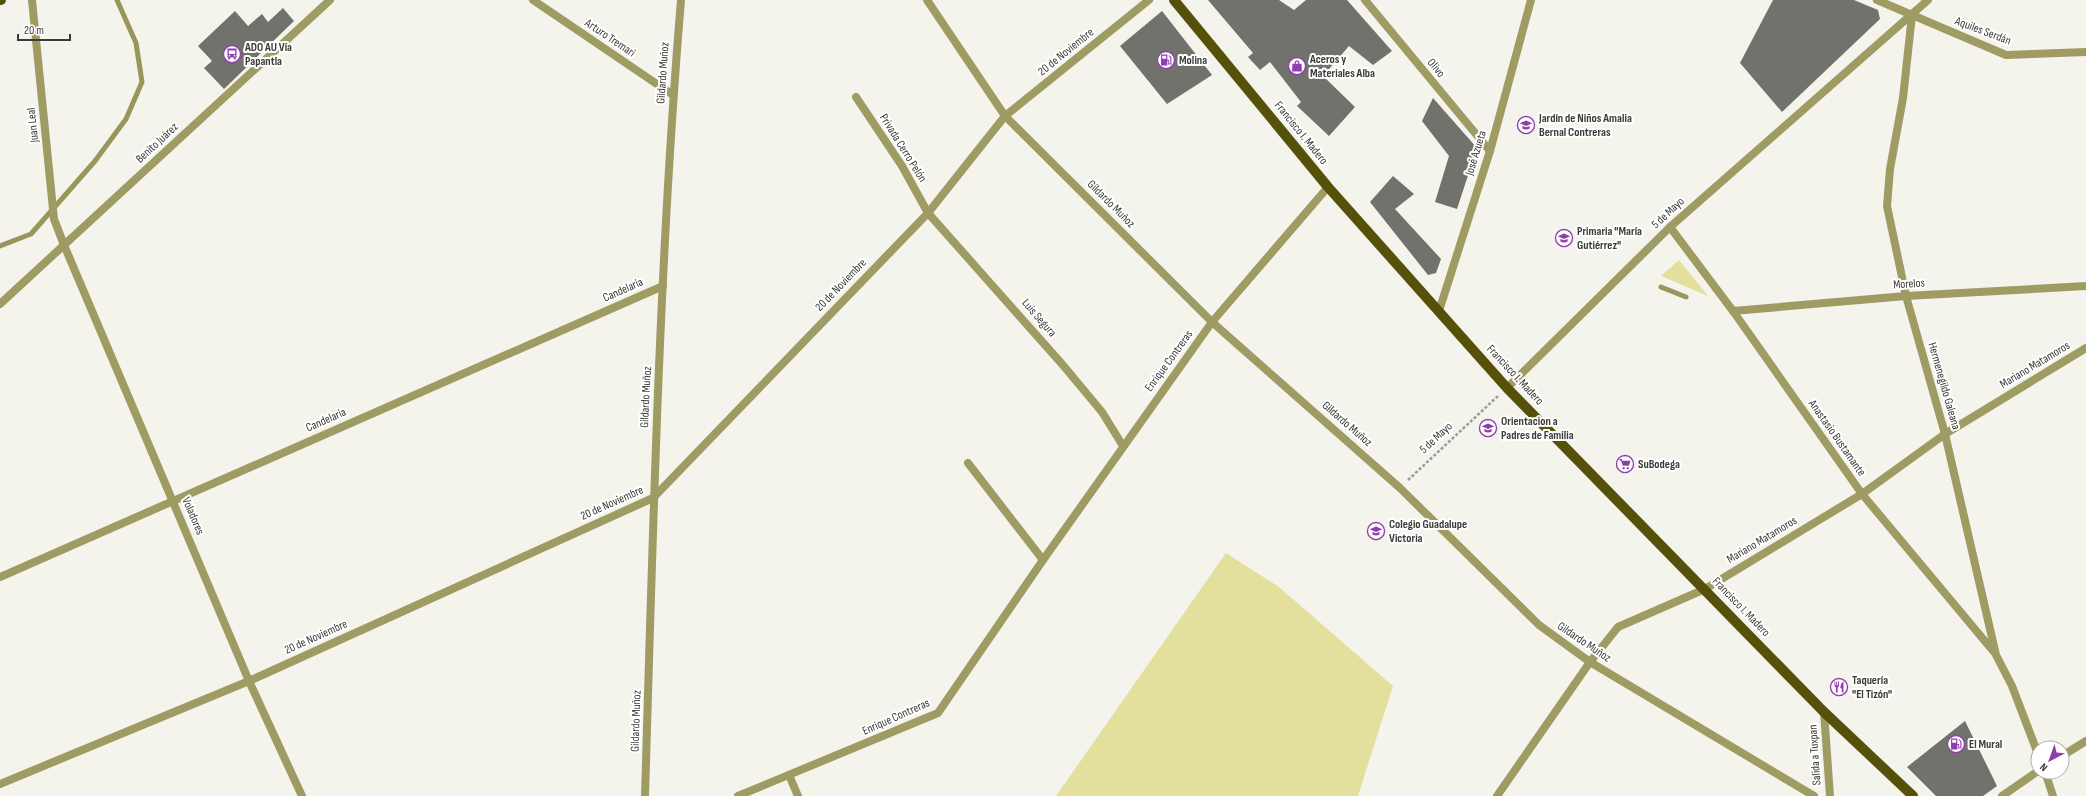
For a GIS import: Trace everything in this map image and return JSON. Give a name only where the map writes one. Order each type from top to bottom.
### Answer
[{"type":"main road","name":"Francisco I. Madero","points":[[1174,0],[1328,187],[1507,388],[1824,712],[1913,796]]},
{"type":"street","name":"Juan Leal","points":[[32,0],[54,219],[64,246]]},
{"type":"street","name":"Benito Juárez","points":[[0,304],[330,0]]},
{"type":"street","name":"Arturo Tremari","points":[[533,0],[673,96]]},
{"type":"street","name":"Gildardo Muñoz","points":[[645,796],[653,498],[673,96],[681,0]]},
{"type":"street","name":"Gildardo Muñoz","points":[[927,0],[1006,116],[1212,322],[1400,488],[1539,625],[1590,662],[1814,796]]},
{"type":"street","name":"20 de Noviembre","points":[[0,784],[249,681],[653,498],[928,213],[1006,116],[1149,0]]},
{"type":"street","name":"Olivo","points":[[1365,0],[1490,151]]},
{"type":"street","name":"José Azueta","points":[[1439,311],[1490,151],[1531,0]]},
{"type":"street","name":"Aquiles Serdán","points":[[1877,0],[2006,55],[2086,52]]},
{"type":"street","name":"5 de Mayo","points":[[1507,388],[1670,227],[1928,0]]},
{"type":"street","name":"Hermenegildo Galeana","points":[[1912,15],[1903,98],[1890,169],[1887,206],[1906,296],[1945,434],[1996,654],[2012,686],[2033,740]]},
{"type":"street","name":"Privada Cerro Pelón","points":[[856,97],[902,166],[928,213]]},
{"type":"street","name":"Enrique Contreras","points":[[738,796],[938,713],[1043,560],[1212,322],[1328,187]]},
{"type":"street","name":"Luis Segura","points":[[928,213],[1062,364],[1102,412],[1123,446]]},
{"type":"street","name":"Anastasio Bustamante","points":[[1670,227],[1733,311],[1862,494],[1996,654]]},
{"type":"street","name":"Voladores","points":[[64,246],[174,500],[249,681],[302,796]]},
{"type":"street","name":"Candelaria","points":[[0,577],[663,286]]},
{"type":"street","name":"Morelos","points":[[1733,311],[1906,296],[2086,286]]},
{"type":"street","name":"Mariano Matamoros","points":[[1497,796],[1590,662],[1618,627],[1705,589],[1862,494],[1945,434],[2086,348]]},
{"type":"street","points":[[968,463],[1043,560]]},
{"type":"street","name":"Salida a Tuxpan","points":[[1824,712],[1830,796]]},
{"type":"street","points":[[2070,751],[2086,741]]},
{"type":"street","points":[[789,775],[798,796]]},
{"type":"street","points":[[2002,796],[2030,777]]},
{"type":"street","points":[[2048,780],[2053,796]]},
{"type":"path","name":"5 de Mayo","points":[[1400,488],[1507,388]]},
{"type":"shaded area","points":[[1679,260],[1708,296],[1661,276]]},
{"type":"shaded area","points":[[1226,553],[1279,587],[1393,686],[1358,796],[1056,796]]},
{"type":"building","points":[[1208,0],[1279,0],[1294,10],[1306,0],[1347,0],[1392,51],[1373,65],[1349,46],[1323,76],[1355,107],[1329,136],[1297,106],[1301,102],[1270,62],[1260,70],[1248,57],[1253,53]]},
{"type":"building","points":[[1773,0],[1854,0],[1878,10],[1880,19],[1782,112],[1740,63]]},
{"type":"building","name":"ADO AU Vía Papantla","points":[[283,8],[294,21],[224,89],[204,68],[212,61],[198,46],[235,11],[248,26],[262,14],[268,22]]},
{"type":"building","name":"Molina","points":[[1162,11],[1212,75],[1167,104],[1120,46]]},
{"type":"building","points":[[1433,98],[1477,148],[1457,209],[1435,202],[1449,156],[1422,121]]},
{"type":"building","points":[[1393,176],[1414,194],[1395,209],[1441,259],[1436,273],[1428,275],[1370,202]]},
{"type":"building","name":"El Mural","points":[[1965,721],[1997,786],[1983,796],[1936,796],[1907,767]]},
{"type":"waterway","points":[[0,246],[31,234],[95,161],[126,119],[142,82],[136,43],[117,0]]},
{"type":"waterway","points":[[1661,287],[1686,297]]},
{"type":"place","name":"ADO AU Vía Papantla","points":[[232,54]]},
{"type":"place","name":"Molina","points":[[1166,60]]},
{"type":"place","name":"Aceros y Materiales Alba","points":[[1297,66]]},
{"type":"place","name":"Jardín de Niños Amalia Bernal Contreras","points":[[1526,125]]},
{"type":"place","name":"Primaria \"María Gutiérrez\"","points":[[1564,238]]},
{"type":"place","name":"Orientacion a Padres de Familia","points":[[1488,428]]},
{"type":"place","name":"SuBodega","points":[[1625,464]]},
{"type":"place","name":"Colegio Guadalupe Victoria","points":[[1376,531]]},
{"type":"place","name":"Taquería \"El Tizón\"","points":[[1839,687]]},
{"type":"place","name":"El Mural","points":[[1956,744]]}]
